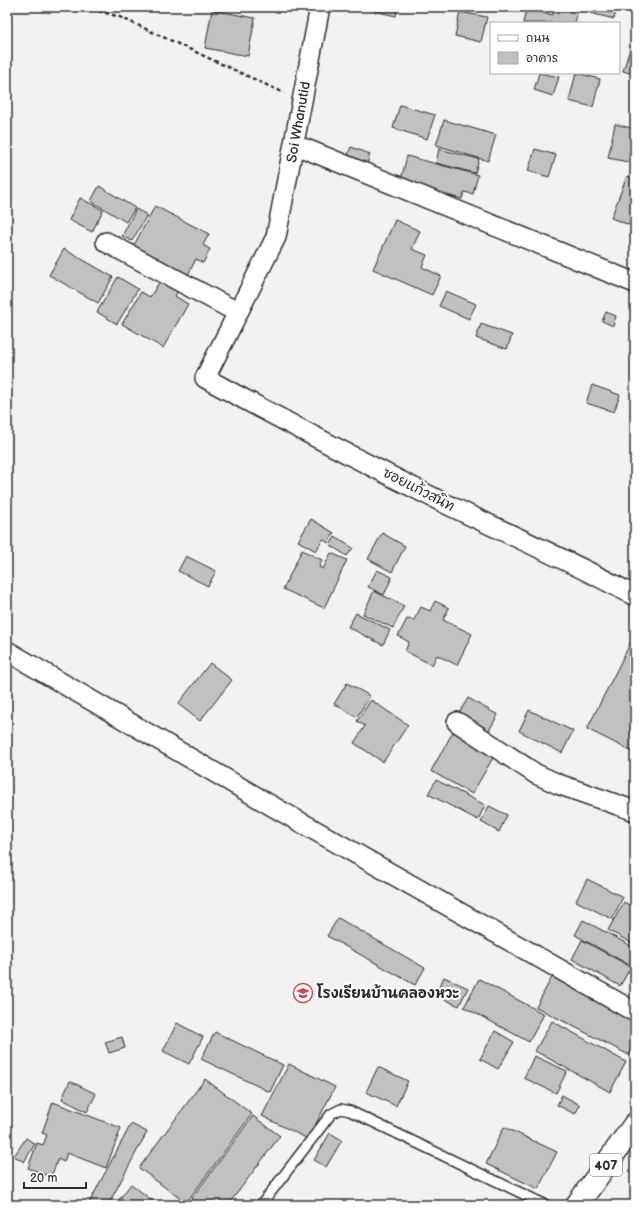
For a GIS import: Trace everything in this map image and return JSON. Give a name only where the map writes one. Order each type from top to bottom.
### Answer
[{"type":"main road","name":"407","points":[[577,1205],[635,1124]]},
{"type":"street","name":"Soi Whanutid","points":[[205,378],[276,237],[320,7]]},
{"type":"street","points":[[294,146],[306,149],[635,283]]},
{"type":"street","points":[[106,242],[237,312]]},
{"type":"street","name":"ซอยแก้วสนิท","points":[[205,378],[285,421],[438,499],[586,569],[635,596]]},
{"type":"street","points":[[7,651],[279,810],[635,1012]]},
{"type":"street","points":[[457,722],[536,774],[558,784],[635,811]]},
{"type":"lane","points":[[261,1205],[331,1114],[341,1109],[350,1111],[546,1205]]},
{"type":"path","points":[[85,7],[120,18],[301,101]]},
{"type":"building","points":[[370,7],[398,7],[396,16],[369,10]]},
{"type":"building","points":[[555,7],[578,11],[575,22],[523,22],[526,9],[553,15]]},
{"type":"building","points":[[592,7],[617,7],[614,19],[590,13]]},
{"type":"building","points":[[212,10],[255,18],[248,56],[205,48]]},
{"type":"building","points":[[460,12],[487,17],[481,42],[455,36]]},
{"type":"building","points":[[635,33],[635,75],[623,71]]},
{"type":"building","points":[[539,74],[559,77],[553,96],[534,90]]},
{"type":"building","points":[[576,74],[600,79],[593,107],[569,101]]},
{"type":"building","points":[[400,105],[435,115],[427,139],[393,128]]},
{"type":"building","points":[[444,120],[496,135],[488,161],[436,145]]},
{"type":"building","points":[[615,124],[635,129],[628,162],[608,158]]},
{"type":"building","points":[[351,147],[370,154],[367,164],[347,157]]},
{"type":"building","points":[[439,149],[479,159],[475,173],[436,163]]},
{"type":"building","points":[[535,149],[556,155],[549,177],[528,171]]},
{"type":"building","points":[[407,156],[478,175],[473,194],[464,192],[462,199],[400,183]]},
{"type":"building","points":[[627,176],[635,179],[635,227],[611,218]]},
{"type":"building","points":[[99,186],[135,208],[126,222],[91,201]]},
{"type":"building","points":[[80,198],[103,210],[92,232],[69,220]]},
{"type":"building","points":[[155,206],[209,234],[203,245],[210,249],[203,263],[196,259],[188,275],[133,247]]},
{"type":"building","points":[[136,209],[147,215],[132,241],[122,236]]},
{"type":"building","points":[[395,220],[420,231],[412,249],[427,255],[422,267],[441,276],[432,295],[373,269]]},
{"type":"building","points":[[64,249],[113,277],[98,303],[49,275]]},
{"type":"building","points":[[118,277],[138,289],[117,324],[97,312]]},
{"type":"building","points":[[160,281],[178,291],[175,296],[188,304],[163,348],[122,324],[141,292],[150,297]]},
{"type":"building","points":[[446,291],[476,304],[469,319],[439,306]]},
{"type":"building","points":[[606,312],[616,316],[613,326],[602,321]]},
{"type":"building","points":[[481,324],[512,335],[507,349],[476,338]]},
{"type":"building","points":[[592,385],[620,395],[614,412],[586,403]]},
{"type":"building","points":[[311,519],[334,533],[328,543],[323,539],[316,551],[298,541]]},
{"type":"building","points":[[382,533],[405,546],[392,572],[368,559]]},
{"type":"building","points":[[335,537],[353,548],[347,556],[330,545]]},
{"type":"building","points":[[302,550],[322,560],[319,567],[323,569],[331,553],[347,560],[324,608],[283,589]]},
{"type":"building","points":[[186,556],[216,571],[208,586],[178,571]]},
{"type":"building","points":[[377,570],[392,577],[384,595],[368,587]]},
{"type":"building","points":[[374,591],[404,606],[393,628],[363,614]]},
{"type":"building","points":[[435,601],[449,608],[443,620],[472,634],[457,665],[437,655],[432,665],[405,651],[409,642],[398,636],[407,619],[414,620],[421,607],[430,611]]},
{"type":"building","points":[[356,613],[390,630],[383,645],[348,627]]},
{"type":"building","points":[[635,634],[635,753],[587,729]]},
{"type":"building","points":[[210,663],[232,680],[200,721],[178,704]]},
{"type":"building","points":[[347,683],[370,696],[357,717],[334,704]]},
{"type":"building","points":[[468,698],[498,715],[487,734],[457,717]]},
{"type":"building","points":[[371,700],[408,725],[383,762],[354,743],[365,726],[357,721]]},
{"type":"building","points":[[529,710],[573,731],[562,753],[519,731]]},
{"type":"building","points":[[453,732],[494,756],[472,794],[431,771]]},
{"type":"building","points":[[436,780],[485,805],[478,820],[428,794]]},
{"type":"building","points":[[489,806],[507,815],[499,832],[481,822]]},
{"type":"building","points":[[587,879],[623,897],[612,919],[576,901]]},
{"type":"building","points":[[624,902],[635,908],[635,945],[608,930]]},
{"type":"building","points":[[338,918],[425,968],[415,985],[327,936]]},
{"type":"building","points":[[583,920],[635,948],[635,968],[575,935]]},
{"type":"building","points":[[582,940],[631,967],[620,986],[572,959]]},
{"type":"building","points":[[444,977],[468,988],[459,1006],[435,995]]},
{"type":"building","points":[[552,977],[635,1021],[635,1045],[629,1055],[536,1007]]},
{"type":"building","points":[[479,979],[544,1014],[529,1042],[464,1007]]},
{"type":"building","points":[[552,1021],[626,1062],[610,1092],[535,1051]]},
{"type":"building","points":[[177,1023],[203,1037],[189,1064],[163,1051]]},
{"type":"building","points":[[495,1031],[514,1042],[498,1069],[480,1059]]},
{"type":"building","points":[[215,1032],[283,1065],[270,1092],[201,1059]]},
{"type":"building","points":[[122,1037],[125,1048],[109,1053],[105,1042]]},
{"type":"building","points":[[534,1056],[567,1071],[556,1093],[524,1078]]},
{"type":"building","points":[[289,1064],[335,1087],[308,1139],[262,1116]]},
{"type":"building","points":[[378,1067],[408,1081],[396,1106],[366,1092]]},
{"type":"building","points":[[205,1079],[252,1114],[186,1203],[139,1168]]},
{"type":"building","points":[[70,1081],[96,1094],[87,1112],[62,1099]]},
{"type":"building","points":[[562,1095],[580,1105],[575,1114],[557,1105]]},
{"type":"building","points":[[53,1102],[121,1128],[106,1168],[67,1153],[64,1162],[58,1159],[51,1177],[28,1168],[37,1143],[43,1145],[47,1135],[42,1133]]},
{"type":"building","points":[[253,1116],[280,1136],[228,1205],[193,1205],[189,1202]]},
{"type":"building","points":[[131,1124],[147,1132],[108,1205],[88,1205]]},
{"type":"building","points":[[504,1127],[557,1152],[538,1189],[486,1164]]},
{"type":"building","points":[[330,1133],[342,1140],[326,1167],[314,1160]]},
{"type":"building","points":[[26,1138],[35,1144],[24,1162],[14,1156]]},
{"type":"building","points":[[131,1184],[158,1205],[115,1205]]},
{"type":"place","name":"โรงเรียนบ้านคลองหวะ","points":[[303,993]]}]
